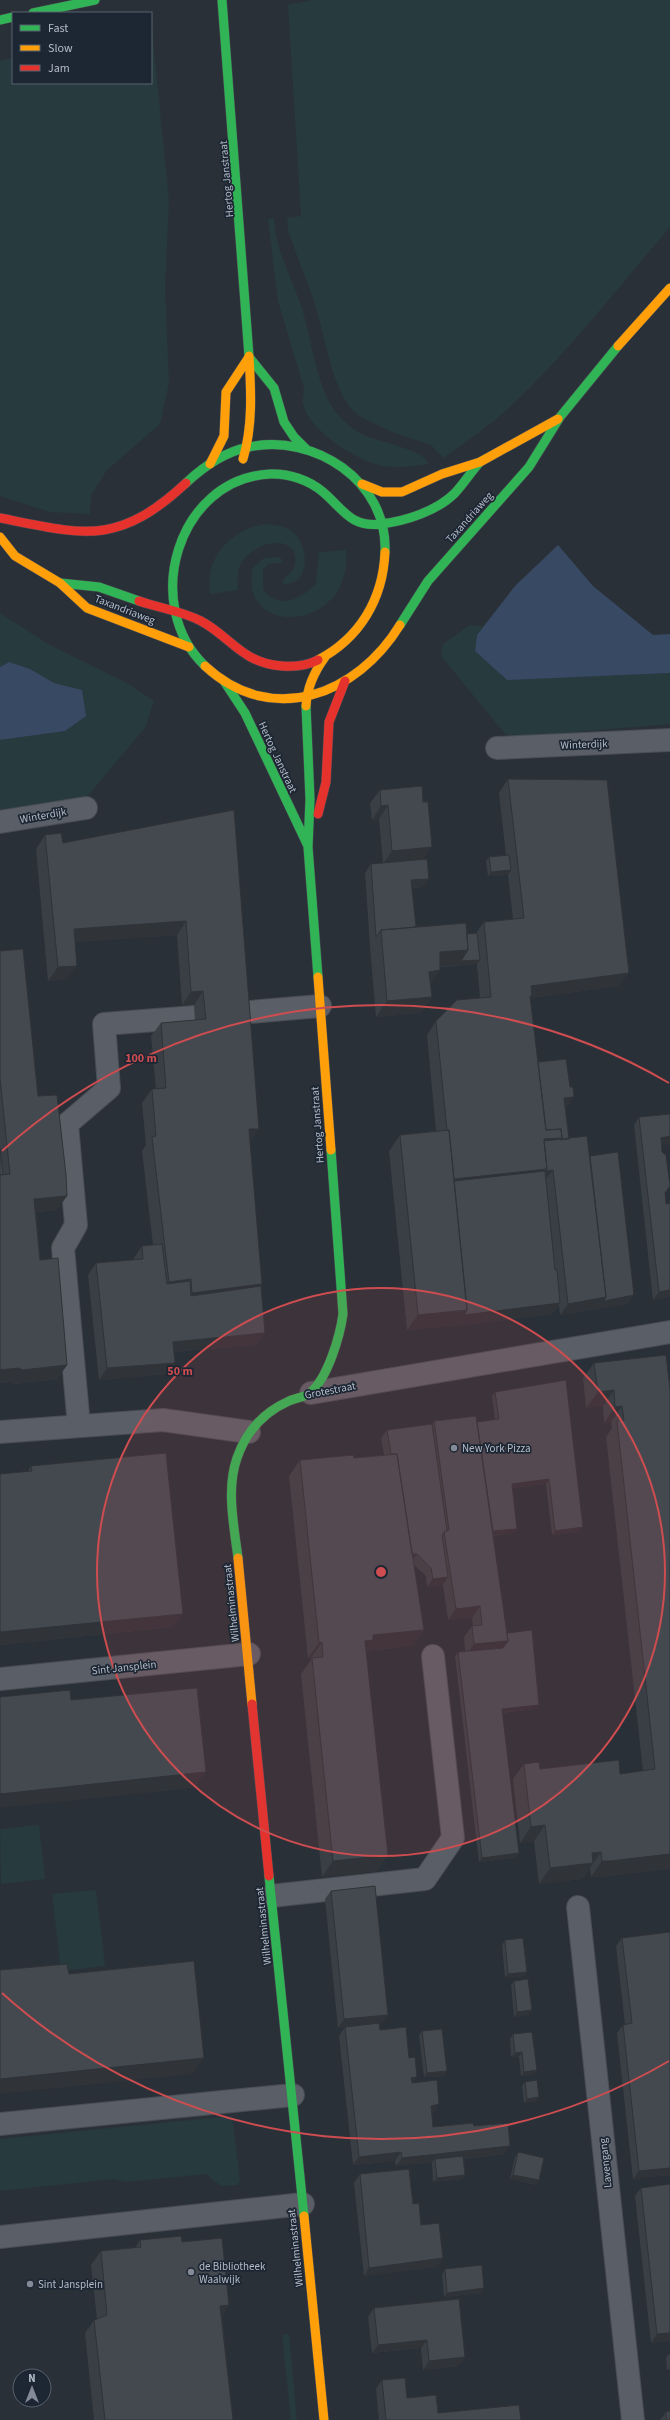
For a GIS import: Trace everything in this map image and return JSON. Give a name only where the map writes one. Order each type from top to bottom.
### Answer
[{"type":"main road","points":[[38,12],[95,0]]},
{"type":"main road","name":"Hertog Janstraat","points":[[222,0],[241,217],[249,357],[250,424],[247,447],[237,470],[225,488]]},
{"type":"main road","points":[[0,20],[12,17]]},
{"type":"main road","name":"Taxandriaweg","points":[[223,680],[261,696],[295,699],[326,691],[345,681],[374,660],[396,630],[408,609],[426,584],[532,464],[558,419],[670,288]]},
{"type":"main road","points":[[210,464],[224,436],[226,392],[249,357],[274,388],[284,422],[294,437],[306,449]]},
{"type":"main road","name":"Taxandriaweg","points":[[362,484],[382,492],[402,492],[442,474],[480,462],[558,419]]},
{"type":"main road","points":[[0,518],[61,530],[99,530],[118,527],[141,518],[166,503],[199,471],[210,464],[228,454],[247,447],[276,444],[306,449],[331,459],[362,484],[370,496],[382,524],[386,551],[383,579],[373,606],[358,630],[337,649],[325,657]]},
{"type":"main road","name":"Taxandriaweg","points":[[225,488],[257,476],[269,474],[291,477],[322,491],[342,513],[354,522],[361,524],[382,524],[428,510],[453,496],[480,462]]},
{"type":"main road","points":[[223,680],[204,665],[189,647],[175,613],[172,587],[178,549],[189,525],[197,515],[225,488]]},
{"type":"main road","name":"Taxandriaweg","points":[[0,537],[15,556],[60,583],[87,608],[189,647]]},
{"type":"main road","name":"Taxandriaweg","points":[[60,583],[92,585],[191,617],[206,625],[236,651],[257,662],[291,668],[303,666],[325,657]]},
{"type":"main road","name":"Hertog Janstraat","points":[[311,1393],[336,1351],[341,1334],[343,1314],[308,848],[311,794],[306,697],[312,675],[325,657]]},
{"type":"main road","name":"Hertog Janstraat","points":[[223,680],[245,713],[308,848]]},
{"type":"main road","name":"Hertog Janstraat","points":[[308,848],[326,782],[329,722],[345,681]]},
{"type":"main road","name":"Grotestraat","points":[[249,1432],[266,1413],[297,1397],[311,1393]]},
{"type":"main road","name":"Wilhelminastraat","points":[[249,1432],[233,1474],[233,1512],[249,1654],[271,1896],[324,2420]]},
{"type":"street","name":"Winterdijk","points":[[497,748],[670,740]]},
{"type":"street","name":"Winterdijk","points":[[0,822],[86,808]]},
{"type":"street","points":[[238,1013],[320,1006]]},
{"type":"street","points":[[79,1426],[63,1248],[76,1225],[67,1124],[109,1088],[104,1024],[195,1017]]},
{"type":"street","name":"Grotestraat","points":[[311,1393],[670,1332]]},
{"type":"street","points":[[0,1432],[163,1420],[249,1432]]},
{"type":"street","name":"Sint Jansplein","points":[[0,1679],[249,1654]]},
{"type":"street","points":[[271,1896],[425,1879],[453,1838],[433,1656]]},
{"type":"street","name":"Lavengang","points":[[578,1907],[633,2420]]},
{"type":"street","points":[[0,2124],[292,2095]]},
{"type":"street","points":[[0,2237],[303,2204]]},
{"type":"green space","points":[[312,0],[670,0],[670,227],[595,316],[536,382],[490,424],[443,458],[431,445],[395,433],[364,419],[351,409],[342,395],[333,373],[315,304],[288,231],[287,218],[301,216],[288,5]]},
{"type":"green space","points":[[152,30],[169,201],[165,287],[169,383],[160,424],[107,470],[91,495],[90,514],[50,512],[0,496],[0,61],[12,58],[12,84],[152,84]]},
{"type":"green space","points":[[274,218],[280,252],[301,305],[320,379],[331,406],[352,428],[366,436],[411,451],[425,459],[428,464],[394,467],[372,463],[348,451],[324,434],[307,414],[303,404],[304,388],[278,301],[268,219]]},
{"type":"green space","points":[[265,524],[286,528],[298,537],[302,545],[305,562],[303,571],[299,578],[293,582],[284,584],[282,582],[294,568],[295,554],[290,547],[283,544],[273,543],[253,551],[245,558],[238,571],[238,590],[210,594],[209,581],[211,568],[222,547],[241,532]]},
{"type":"green space","points":[[346,550],[344,578],[333,598],[316,611],[296,617],[278,615],[262,607],[253,591],[253,568],[264,558],[279,557],[283,561],[281,563],[268,564],[263,570],[263,589],[276,600],[283,601],[297,598],[316,584],[319,552]]},
{"type":"green space","points":[[0,613],[48,644],[127,683],[154,701],[145,728],[83,801],[0,815],[0,740],[64,731],[82,690],[54,683],[30,669],[9,662],[0,667]]},
{"type":"green space","points":[[470,625],[483,626],[477,635],[475,651],[507,679],[670,673],[670,724],[517,737],[505,734],[441,656],[443,644]]},
{"type":"green space","points":[[39,1825],[45,1879],[1,1884],[0,1829]]},
{"type":"green space","points":[[96,1890],[105,1966],[61,1971],[52,1894]]},
{"type":"green space","points":[[232,2116],[240,2181],[237,2185],[221,2186],[206,2174],[125,2182],[114,2179],[0,2191],[0,2139]]},
{"type":"green space","points":[[289,2334],[297,2420],[291,2420],[282,2335]]},
{"type":"water","points":[[558,545],[593,586],[653,635],[670,634],[670,673],[507,680],[475,651],[477,635],[515,586]]},
{"type":"water","points":[[9,662],[30,669],[54,683],[82,690],[86,716],[65,731],[0,740],[0,667]]},
{"type":"building","points":[[508,779],[607,780],[629,973],[531,986],[532,996],[530,996],[546,1130],[561,1129],[562,1138],[544,1139],[547,1169],[454,1179],[449,1130],[447,1130],[436,1021],[457,1000],[491,997],[484,922],[524,918]]},
{"type":"building","points":[[422,786],[423,802],[428,802],[432,847],[392,851],[388,805],[381,806],[380,790]]},
{"type":"building","points":[[234,810],[259,1129],[249,1129],[262,1284],[192,1293],[191,1279],[169,1282],[152,1137],[156,1136],[152,1089],[166,1088],[161,1023],[206,1019],[203,991],[191,992],[186,921],[74,929],[77,966],[58,967],[45,835],[61,833],[63,843]]},
{"type":"building","points":[[509,855],[511,870],[491,872],[489,857]]},
{"type":"building","points":[[427,859],[429,879],[411,880],[416,927],[381,930],[376,937],[371,864]]},
{"type":"building","points":[[466,923],[468,950],[440,952],[440,970],[429,972],[432,997],[387,1001],[381,930]]},
{"type":"building","points":[[477,933],[480,960],[461,961],[468,950],[467,934]]},
{"type":"building","points":[[23,949],[38,1096],[57,1095],[66,1175],[67,1196],[34,1199],[40,1260],[58,1258],[67,1365],[23,1370],[18,1368],[0,1370],[0,1175],[10,1174],[0,1078],[0,951]]},
{"type":"building","points":[[566,1059],[570,1087],[573,1087],[574,1097],[564,1098],[569,1139],[560,1140],[562,1138],[561,1129],[546,1130],[538,1062]]},
{"type":"building","points":[[670,1114],[670,1136],[661,1138],[662,1152],[666,1155],[670,1186],[665,1193],[666,1204],[670,1203],[670,1290],[659,1292],[639,1117]]},
{"type":"building","points":[[449,1130],[467,1310],[418,1315],[400,1135]]},
{"type":"building","points":[[587,1136],[606,1297],[568,1304],[553,1170],[545,1171],[547,1169],[544,1141]]},
{"type":"building","points":[[0,1148],[3,1174],[0,1175]]},
{"type":"building","points":[[618,1152],[634,1295],[604,1301],[606,1297],[590,1156]]},
{"type":"building","points":[[545,1171],[555,1270],[557,1270],[560,1303],[464,1315],[467,1310],[454,1181]]},
{"type":"building","points":[[162,1244],[167,1284],[190,1281],[191,1296],[261,1286],[265,1333],[173,1342],[175,1363],[107,1368],[96,1263],[143,1259],[142,1246]]},
{"type":"building","points":[[666,1355],[670,1389],[670,1854],[602,1861],[601,1852],[592,1853],[593,1863],[550,1868],[545,1825],[531,1827],[524,1764],[539,1762],[540,1769],[619,1760],[620,1774],[655,1769],[617,1421],[624,1420],[622,1406],[615,1407],[614,1390],[598,1392],[594,1363]]},
{"type":"building","points":[[566,1380],[583,1527],[555,1531],[549,1479],[512,1484],[517,1529],[493,1531],[477,1422],[499,1419],[495,1392]]},
{"type":"building","points":[[476,1416],[508,1641],[474,1644],[472,1626],[482,1625],[480,1606],[456,1609],[444,1532],[449,1530],[434,1421]]},
{"type":"building","points":[[432,1424],[447,1531],[442,1535],[448,1577],[433,1579],[431,1568],[417,1554],[412,1554],[397,1454],[391,1454],[387,1430]]},
{"type":"building","points":[[166,1453],[183,1614],[0,1632],[0,1474],[32,1471],[31,1466]]},
{"type":"building","points":[[397,1454],[424,1630],[373,1635],[373,1640],[365,1641],[388,1855],[333,1861],[312,1658],[323,1657],[322,1642],[319,1643],[300,1460],[353,1455],[354,1458]]},
{"type":"building","points":[[532,1630],[539,1705],[502,1709],[519,1853],[482,1858],[458,1652],[503,1648],[508,1641],[507,1633]]},
{"type":"building","points":[[197,1688],[206,1772],[0,1794],[0,1697],[70,1690],[71,1700]]},
{"type":"building","points":[[375,1886],[388,2015],[344,2019],[331,1891]]},
{"type":"building","points":[[670,1932],[670,2168],[639,2171],[623,2025],[632,2023],[622,1938]]},
{"type":"building","points":[[523,1938],[527,1972],[508,1974],[505,1940]]},
{"type":"building","points":[[194,1961],[204,2058],[0,2079],[0,1970],[67,1964],[69,1974]]},
{"type":"building","points":[[528,1979],[532,2010],[517,2012],[514,1981]]},
{"type":"building","points":[[379,2023],[380,2030],[406,2027],[409,2058],[415,2057],[417,2077],[411,2078],[412,2083],[437,2080],[439,2104],[431,2106],[433,2127],[473,2123],[474,2126],[508,2123],[510,2146],[402,2158],[401,2152],[359,2157],[345,2027]]},
{"type":"building","points":[[442,2029],[447,2071],[427,2073],[422,2031]]},
{"type":"building","points":[[532,2032],[537,2070],[524,2072],[522,2052],[515,2053],[513,2034]]},
{"type":"building","points":[[537,2080],[539,2097],[527,2099],[525,2082]]},
{"type":"building","points":[[518,2152],[544,2158],[539,2180],[513,2175]]},
{"type":"building","points":[[463,2156],[465,2175],[437,2178],[435,2159]]},
{"type":"building","points":[[409,2169],[413,2204],[419,2203],[421,2225],[439,2223],[443,2258],[369,2268],[360,2174]]},
{"type":"building","points":[[670,2184],[670,2333],[657,2334],[641,2188]]},
{"type":"building","points":[[181,2236],[182,2242],[222,2238],[229,2305],[220,2306],[233,2420],[105,2420],[94,2320],[107,2315],[101,2251],[141,2247],[140,2240]]},
{"type":"building","points":[[482,2265],[484,2288],[447,2293],[445,2269]]},
{"type":"building","points":[[459,2299],[465,2357],[429,2361],[427,2340],[378,2345],[374,2308]]},
{"type":"building","points":[[405,2378],[407,2398],[436,2395],[438,2413],[519,2405],[521,2420],[386,2420],[382,2380]]},
{"type":"building","points":[[670,2411],[670,2420],[667,2420],[666,2412]]},
{"type":"traffic: fast","points":[[38,12],[95,0]]},
{"type":"traffic: fast","points":[[222,0],[249,356]]},
{"type":"traffic: fast","points":[[0,20],[12,17]]},
{"type":"traffic: fast","points":[[400,625],[428,581],[529,467],[560,417],[618,346]]},
{"type":"traffic: fast","points":[[249,357],[274,388],[284,422],[294,437],[306,449]]},
{"type":"traffic: fast","points":[[186,483],[215,460],[231,452],[249,447],[274,445],[298,448],[321,455],[342,468],[360,484],[374,504],[383,527],[385,552]]},
{"type":"traffic: fast","points":[[205,666],[186,640],[175,611],[173,580],[179,549],[192,521],[212,498],[238,481],[270,474],[291,476],[305,481],[323,492],[342,511],[355,520],[362,523],[381,524],[411,518],[439,505],[455,493],[480,462]]},
{"type":"traffic: fast","points":[[60,583],[99,587],[139,601]]},
{"type":"traffic: fast","points":[[224,681],[245,713],[308,846]]},
{"type":"traffic: fast","points":[[306,706],[310,799],[308,847],[318,977]]},
{"type":"traffic: fast","points":[[238,1558],[231,1495],[237,1458],[245,1440],[264,1417],[280,1406],[309,1394],[317,1385],[328,1367],[339,1333],[343,1314],[331,1150]]},
{"type":"traffic: fast","points":[[269,1876],[304,2216]]},
{"type":"traffic: slow","points":[[618,346],[670,288]]},
{"type":"traffic: slow","points":[[243,459],[250,421],[251,395],[249,356]]},
{"type":"traffic: slow","points":[[210,464],[224,436],[226,392],[249,357]]},
{"type":"traffic: slow","points":[[362,484],[382,492],[402,492],[442,474],[480,462],[558,419]]},
{"type":"traffic: slow","points":[[0,537],[15,556],[60,583],[87,608],[189,647]]},
{"type":"traffic: slow","points":[[318,660],[333,651],[346,640],[357,629],[366,615],[380,586],[385,552]]},
{"type":"traffic: slow","points":[[205,666],[231,685],[258,696],[285,699],[312,695],[337,685],[361,670],[382,649],[400,625]]},
{"type":"traffic: slow","points":[[306,706],[312,680],[325,657]]},
{"type":"traffic: slow","points":[[318,977],[331,1150]]},
{"type":"traffic: slow","points":[[238,1558],[252,1704]]},
{"type":"traffic: slow","points":[[304,2216],[324,2420]]},
{"type":"traffic: jam","points":[[0,518],[55,529],[78,531],[99,530],[120,526],[140,517],[162,503],[186,483]]},
{"type":"traffic: jam","points":[[139,601],[178,612],[201,621],[247,655],[268,664],[296,666],[318,660]]},
{"type":"traffic: jam","points":[[318,814],[326,782],[329,722],[345,681]]},
{"type":"traffic: jam","points":[[252,1704],[269,1876]]},
{"type":"place","name":"New York Pizza","points":[[454,1448]]},
{"type":"place","name":"de Bibliotheek Waalwijk","points":[[191,2272]]},
{"type":"place","name":"Sint Jansplein","points":[[30,2284]]}]
